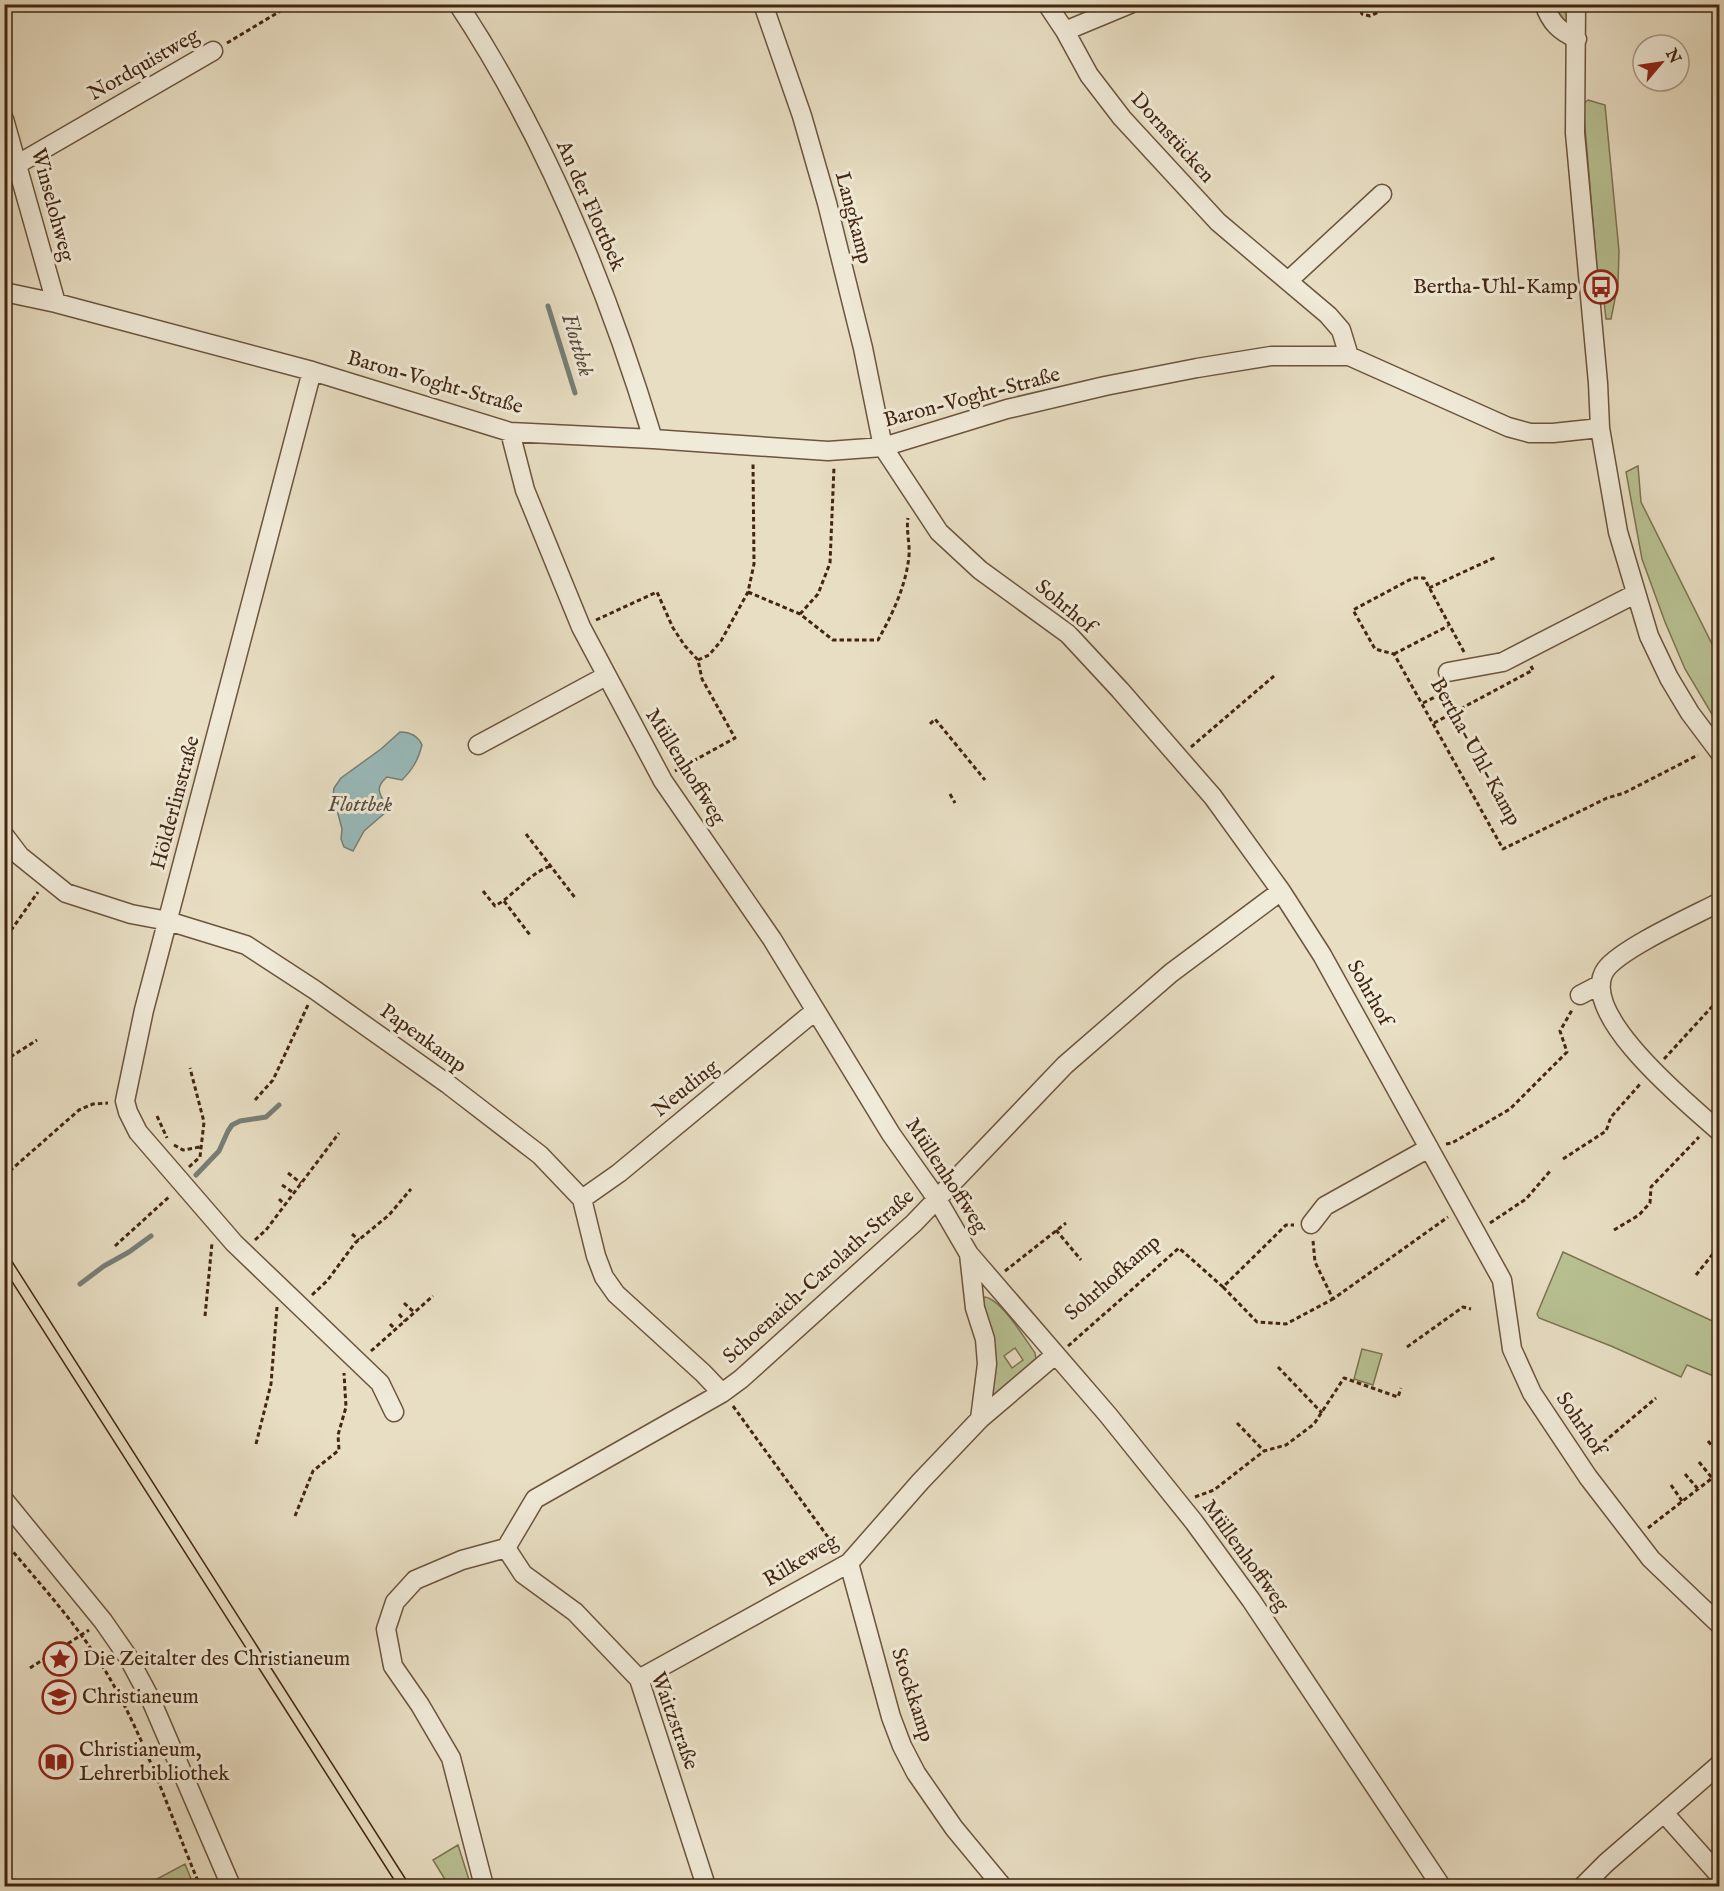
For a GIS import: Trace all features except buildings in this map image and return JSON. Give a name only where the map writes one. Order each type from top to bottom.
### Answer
[{"type":"street","name":"An der Flottbek","points":[[458,4],[548,162],[612,314],[630,363],[653,439]]},
{"type":"street","name":"Langkamp","points":[[763,4],[802,116],[827,203],[863,348],[883,447]]},
{"type":"street","name":"Dornstücken","points":[[1047,4],[1089,75],[1122,118],[1218,222],[1328,315],[1341,330],[1349,356]]},
{"type":"street","points":[[1065,31],[1130,4]]},
{"type":"street","points":[[1544,4],[1555,26],[1577,39]]},
{"type":"street","points":[[1576,4],[1575,133],[1598,383],[1600,428],[1618,532],[1649,636],[1669,678],[1690,713],[1719,753]]},
{"type":"street","name":"Nordquistweg","points":[[18,164],[213,51]]},
{"type":"street","name":"Winselohweg","points":[[4,119],[56,303]]},
{"type":"street","points":[[1288,281],[1382,194]]},
{"type":"street","name":"Baron-Voght-Straße","points":[[4,292],[56,303],[312,371],[510,432],[835,451],[883,447],[1007,409],[1105,386],[1271,356],[1349,356],[1530,433],[1600,428]]},
{"type":"street","name":"Hölderlinstraße","points":[[312,371],[144,1010],[125,1101],[138,1132],[180,1182],[243,1251],[380,1383],[394,1412]]},
{"type":"street","name":"Müllenhoffweg","points":[[510,432],[525,489],[581,627],[662,778],[772,939],[891,1134],[937,1198],[969,1254],[1108,1415],[1182,1507],[1251,1600],[1441,1887]]},
{"type":"street","name":"Sohrhof","points":[[883,447],[939,532],[980,570],[1068,634],[1213,797],[1281,891],[1322,955],[1502,1280],[1512,1349],[1532,1393],[1579,1462],[1651,1559],[1719,1625]]},
{"type":"street","name":"Bertha-Uhl-Kamp","points":[[1448,672],[1503,662],[1635,594]]},
{"type":"street","points":[[478,745],[606,676]]},
{"type":"street","name":"Papenkamp","points":[[4,835],[20,856],[66,893],[131,914],[168,921],[246,945],[315,990],[449,1085],[540,1155],[582,1198]]},
{"type":"street","name":"Schoenaich-Carolath-Straße","points":[[506,1548],[535,1499],[722,1393],[741,1379],[915,1223],[1065,1065],[1171,973],[1281,891]]},
{"type":"street","points":[[1715,1128],[1666,1084],[1621,1034],[1605,1006],[1601,984],[1607,968],[1640,944],[1719,902]]},
{"type":"street","points":[[1580,995],[1601,984]]},
{"type":"street","name":"Neuding","points":[[582,1198],[619,1173],[816,1011]]},
{"type":"street","points":[[1311,1224],[1325,1206],[1429,1148]]},
{"type":"street","points":[[582,1198],[596,1256],[604,1277],[615,1294],[703,1372],[722,1393]]},
{"type":"street","points":[[969,1254],[975,1308],[985,1339],[987,1364],[980,1419]]},
{"type":"street","name":"Rilkeweg","points":[[639,1679],[849,1563],[920,1482],[980,1419],[1055,1355]]},
{"type":"street","points":[[4,1500],[104,1621],[128,1657],[151,1700],[231,1887]]},
{"type":"street","points":[[484,1887],[451,1758],[420,1705],[393,1666],[386,1629],[395,1602],[415,1580],[462,1560],[506,1548]]},
{"type":"street","name":"Waitzstraße","points":[[506,1548],[523,1574],[575,1612],[639,1679],[706,1887]]},
{"type":"street","name":"Stockkamp","points":[[849,1563],[891,1717],[902,1746],[916,1773],[954,1828],[1002,1887]]},
{"type":"street","points":[[1583,1887],[1606,1863],[1719,1764]]},
{"type":"street","points":[[1664,1813],[1719,1876]]},
{"type":"path","name":"Nordquistweg","points":[[213,51],[292,4]]},
{"type":"path","points":[[1358,4],[1362,14],[1370,16],[1381,11],[1384,4]]},
{"type":"path","points":[[698,660],[709,655],[721,641],[748,592],[754,564],[753,446]]},
{"type":"path","points":[[800,614],[818,594],[830,563],[835,451]]},
{"type":"path","points":[[748,592],[800,614],[833,640],[878,640],[897,602],[909,555],[906,530],[910,513],[920,503]]},
{"type":"path","points":[[1429,588],[1496,557]]},
{"type":"path","name":"Bertha-Uhl-Kamp","points":[[1473,668],[1448,626],[1424,578],[1413,578],[1353,610],[1375,649],[1394,654],[1503,849],[1607,798],[1624,793],[1698,755]]},
{"type":"path","points":[[581,627],[657,592],[674,628],[685,646],[698,660],[702,679],[735,738],[662,778]]},
{"type":"path","points":[[1394,654],[1448,626]]},
{"type":"path","points":[[1434,723],[1533,670],[1524,651]]},
{"type":"path","points":[[1179,758],[1274,676]]},
{"type":"path","points":[[1423,703],[1437,696]]},
{"type":"path","points":[[930,723],[936,719],[985,780]]},
{"type":"path","points":[[950,794],[955,803]]},
{"type":"path","points":[[526,834],[576,898]]},
{"type":"path","points":[[483,891],[495,906],[542,868],[551,866]]},
{"type":"path","points":[[4,934],[12,929],[29,903],[49,879]]},
{"type":"path","points":[[504,901],[530,935]]},
{"type":"path","points":[[255,1100],[273,1080],[315,990]]},
{"type":"path","points":[[1429,1148],[1452,1143],[1510,1109],[1567,1052],[1560,1031],[1580,995]]},
{"type":"path","points":[[4,1061],[37,1040]]},
{"type":"path","points":[[115,1246],[180,1182],[200,1157],[204,1122],[190,1068]]},
{"type":"path","points":[[4,1176],[79,1110],[93,1104]]},
{"type":"path","points":[[157,1116],[170,1142],[183,1150],[200,1147]]},
{"type":"path","points":[[1614,1230],[1639,1215],[1650,1203],[1651,1187],[1715,1128]]},
{"type":"path","points":[[243,1251],[266,1230],[339,1134]]},
{"type":"path","points":[[1476,1231],[1527,1199],[1551,1170]]},
{"type":"path","points":[[288,1173],[301,1183]]},
{"type":"path","points":[[282,1185],[294,1193]]},
{"type":"path","points":[[298,1304],[314,1294],[327,1281],[359,1240],[389,1215],[411,1189]]},
{"type":"path","points":[[279,1199],[285,1205]]},
{"type":"path","points":[[1333,1299],[1315,1262],[1311,1224],[1286,1225],[1223,1287],[1257,1322],[1286,1324],[1333,1299],[1462,1207]]},
{"type":"path","points":[[205,1316],[215,1220]]},
{"type":"path","points":[[992,1281],[1066,1222]]},
{"type":"path","points":[[1056,1230],[1081,1260]]},
{"type":"path","points":[[352,1233],[359,1240]]},
{"type":"path","points":[[1696,1275],[1719,1245]]},
{"type":"path","name":"Sohrhofkamp","points":[[1055,1355],[1179,1248],[1223,1287]]},
{"type":"path","points":[[256,1444],[271,1384],[279,1286]]},
{"type":"path","points":[[358,1362],[433,1296]]},
{"type":"path","points":[[404,1303],[414,1312]]},
{"type":"path","points":[[1407,1347],[1463,1307],[1471,1309]]},
{"type":"path","points":[[399,1314],[405,1321]]},
{"type":"path","points":[[390,1324],[395,1329]]},
{"type":"path","points":[[378,1336],[382,1341]]},
{"type":"path","points":[[295,1516],[313,1471],[339,1450],[338,1435],[346,1407],[342,1346]]},
{"type":"path","points":[[1278,1367],[1322,1413]]},
{"type":"path","points":[[1182,1507],[1195,1497],[1214,1490],[1264,1451],[1286,1445],[1314,1424],[1344,1378],[1398,1397],[1401,1388]]},
{"type":"path","points":[[722,1393],[738,1411],[836,1549],[849,1563]]},
{"type":"path","points":[[1579,1462],[1656,1398]]},
{"type":"path","points":[[1237,1423],[1264,1451]]},
{"type":"path","points":[[1708,1441],[1719,1455]]},
{"type":"path","points":[[1700,1462],[1712,1478]]},
{"type":"path","points":[[1635,1538],[1719,1472]]},
{"type":"path","points":[[1685,1474],[1698,1489]]},
{"type":"path","points":[[1671,1485],[1682,1501]]},
{"type":"path","points":[[4,1541],[82,1635],[106,1671],[133,1721],[200,1887]]},
{"type":"path","points":[[30,1668],[104,1621]]},
{"type":"green space","points":[[1552,5],[1567,5],[1568,25],[1562,23]]},
{"type":"green space","points":[[1588,100],[1605,105],[1619,251],[1618,284],[1611,319],[1606,319],[1602,283],[1598,283],[1584,115],[1584,103]]},
{"type":"green space","points":[[1638,466],[1641,502],[1719,658],[1719,726],[1685,669],[1642,559],[1626,472]]},
{"type":"green space","points":[[1563,1252],[1719,1324],[1719,1372],[1716,1377],[1687,1365],[1681,1377],[1539,1318],[1537,1314]]},
{"type":"green space","points":[[985,1297],[999,1305],[1035,1353],[1036,1360],[995,1395],[992,1395],[991,1391],[980,1301]],"holes":[[[1015,1348],[1023,1360],[1012,1368],[1004,1356]]]},
{"type":"green space","points":[[1362,1349],[1382,1354],[1373,1385],[1354,1379]]},
{"type":"green space","points":[[458,1845],[471,1886],[449,1886],[433,1860]]},
{"type":"green space","points":[[185,1864],[194,1886],[144,1886]]},
{"type":"water","name":"Flottbek","points":[[400,732],[418,739],[422,745],[419,755],[402,780],[387,777],[382,782],[379,790],[386,812],[364,831],[353,851],[344,847],[341,839],[342,829],[333,795],[334,788],[341,778]]},
{"type":"waterway","name":"Flottbek","points":[[548,306],[575,393]]},
{"type":"waterway","name":"Flottbek","points":[[196,1175],[219,1151],[232,1125],[240,1121],[266,1117],[279,1105]]},
{"type":"waterway","name":"Flottbek","points":[[80,1284],[151,1236]]},
{"type":"tram line","points":[[4,1249],[410,1886]]},
{"type":"tram line","points":[[4,1269],[398,1886]]},
{"type":"place","name":"Bertha-Uhl-Kamp","points":[[1601,287]]},
{"type":"place","name":"Die Zeitalter des Christianeum","points":[[60,1659]]},
{"type":"place","name":"Christianeum","points":[[59,1697]]},
{"type":"place","name":"Christianeum, Lehrerbibliothek","points":[[56,1762]]}]
